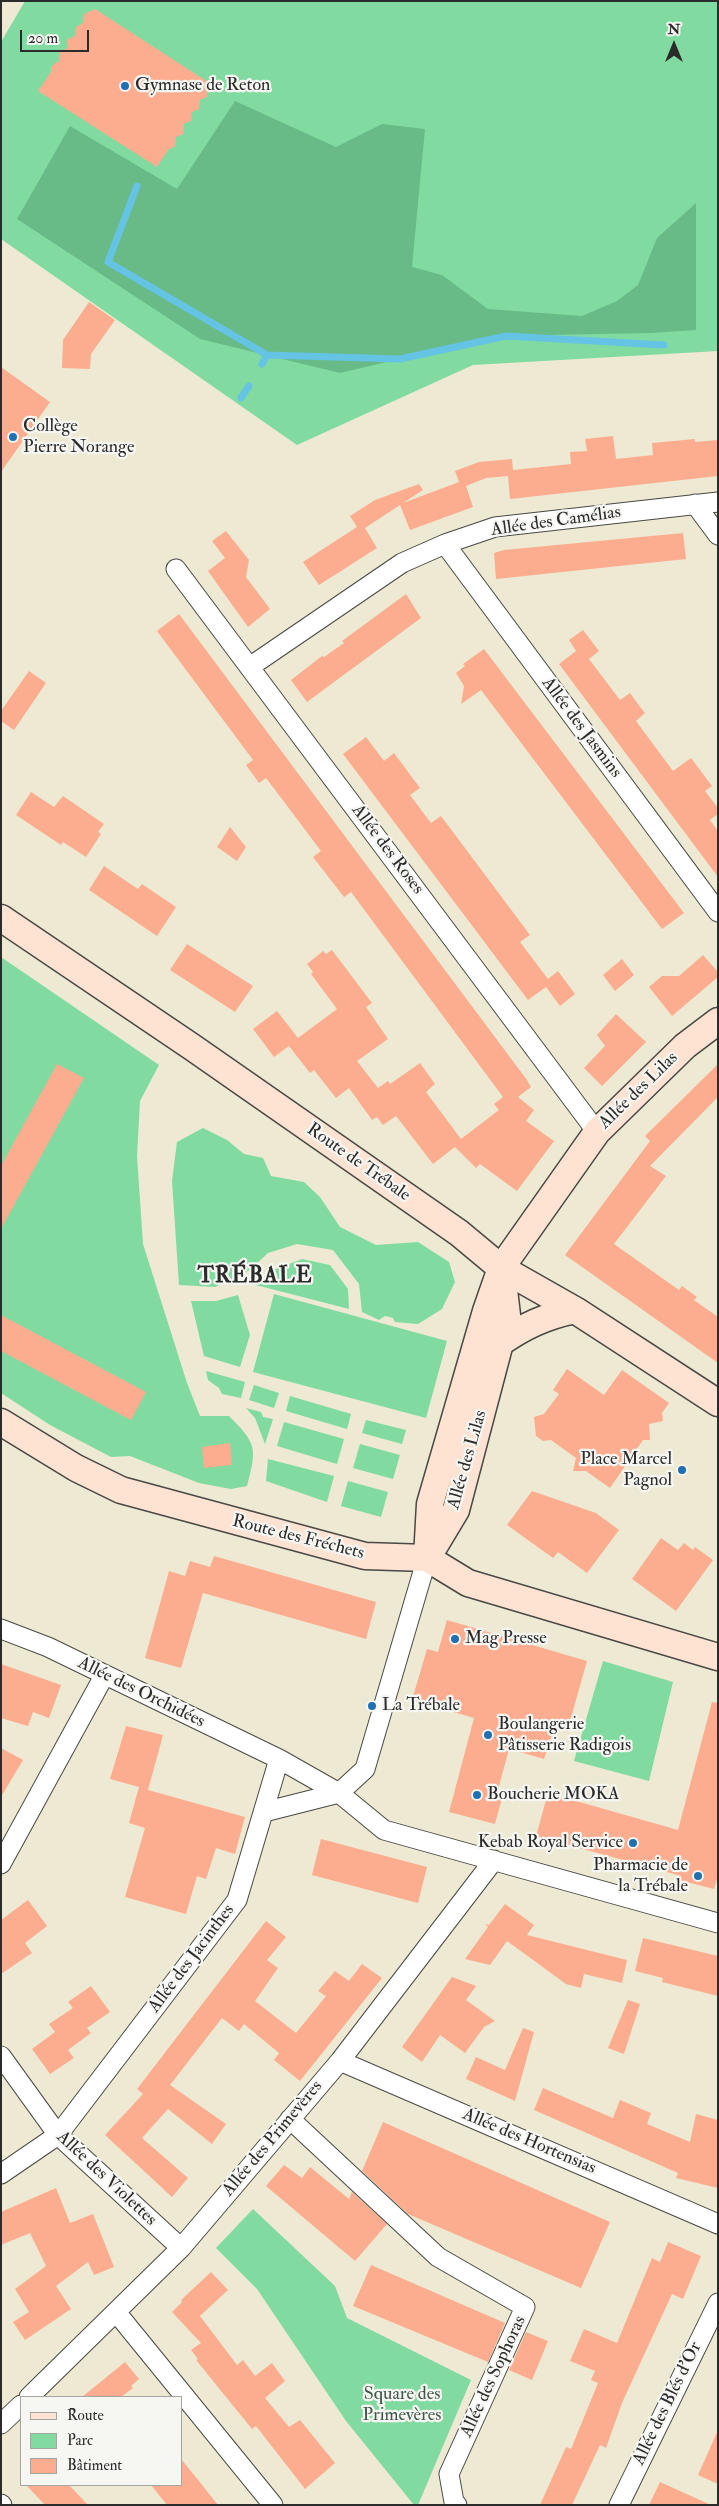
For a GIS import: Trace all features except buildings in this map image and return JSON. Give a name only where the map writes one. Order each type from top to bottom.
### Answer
[{"type":"street","name":"Allée des Camélias","points":[[251,666],[402,562],[444,544],[495,528],[718,502]]},
{"type":"street","points":[[695,504],[718,535]]},
{"type":"street","name":"Allée des Jasmins","points":[[444,544],[718,912]]},
{"type":"street","name":"Allée des Roses","points":[[176,569],[251,666],[597,1132]]},
{"type":"street","name":"Route de Trébale","points":[[1,918],[192,1047],[426,1211],[501,1268],[575,1310],[718,1404]]},
{"type":"street","name":"Allée des Lilas","points":[[427,1558],[430,1504],[486,1311],[501,1268],[597,1132],[685,1046],[718,1021]]},
{"type":"street","name":"Allée des Lilas","points":[[427,1558],[456,1510],[500,1343],[507,1315],[501,1268]]},
{"type":"street","points":[[500,1343],[523,1327],[552,1315],[575,1310]]},
{"type":"street","name":"Route des Fréchets","points":[[1,1422],[76,1468],[121,1490],[365,1556],[427,1558],[468,1583],[718,1657]]},
{"type":"street","points":[[264,1812],[339,1793],[365,1769],[427,1558]]},
{"type":"street","name":"Allée des Orchidées","points":[[1,1629],[48,1647],[104,1676],[279,1759],[339,1793]]},
{"type":"street","points":[[1,1864],[104,1676]]},
{"type":"street","name":"Allée des Jacinthes","points":[[1,2174],[58,2135],[237,1900],[279,1759]]},
{"type":"street","points":[[339,1793],[384,1830],[718,1923]]},
{"type":"street","name":"Allée des Primevères","points":[[30,2396],[181,2248],[340,2061],[494,1860]]},
{"type":"street","name":"Allée des Violettes","points":[[1,2056],[58,2135],[181,2248]]},
{"type":"street","name":"Allée des Hortensias","points":[[340,2061],[718,2224]]},
{"type":"street","name":"Allée des Sophoras","points":[[290,2119],[438,2257],[526,2307],[449,2474],[454,2502],[457,2505]]},
{"type":"street","name":"Allée des Blés d'Or","points":[[619,2505],[718,2303]]},
{"type":"street","points":[[116,2312],[273,2505]]},
{"type":"street","points":[[1,2424],[20,2405]]},
{"type":"green space","points":[[25,1],[718,1],[718,351],[473,365],[297,445],[1,239],[1,42]]},
{"type":"green space","points":[[235,101],[336,147],[382,124],[425,129],[412,267],[442,275],[488,309],[582,316],[617,301],[638,285],[657,238],[696,203],[696,330],[652,333],[497,336],[340,373],[200,339],[17,219],[70,126],[177,189]]},
{"type":"green space","points":[[1,957],[159,1065],[140,1101],[137,1156],[143,1244],[187,1383],[200,1416],[229,1416],[250,1440],[253,1455],[247,1486],[231,1489],[199,1483],[130,1456],[111,1457],[50,1425],[1,1393]]},
{"type":"green space","points":[[203,1128],[227,1140],[244,1154],[263,1158],[271,1176],[304,1182],[320,1197],[340,1227],[376,1245],[418,1242],[449,1262],[455,1282],[442,1309],[418,1324],[395,1322],[393,1318],[385,1316],[379,1320],[362,1312],[359,1284],[333,1250],[297,1244],[268,1253],[250,1270],[215,1287],[179,1285],[172,1181],[177,1142]]},
{"type":"green space","points":[[302,1259],[330,1265],[348,1289],[349,1309],[252,1284],[276,1269]]},
{"type":"green space","points":[[274,1294],[447,1341],[426,1418],[253,1372]]},
{"type":"green space","points":[[238,1295],[250,1335],[240,1367],[204,1356],[191,1301],[216,1301]]},
{"type":"green space","points":[[206,1371],[245,1382],[241,1398],[222,1394],[219,1388],[208,1380]]},
{"type":"green space","points":[[254,1385],[279,1393],[274,1408],[249,1400]]},
{"type":"green space","points":[[290,1396],[351,1414],[347,1429],[286,1411]]},
{"type":"green space","points":[[246,1408],[261,1412],[263,1417],[273,1419],[265,1444],[255,1418]]},
{"type":"green space","points":[[366,1420],[406,1430],[402,1444],[362,1433]]},
{"type":"green space","points":[[284,1422],[344,1439],[337,1464],[277,1446]]},
{"type":"green space","points":[[360,1444],[400,1455],[393,1479],[353,1468]]},
{"type":"green space","points":[[268,1459],[334,1476],[327,1502],[266,1481]]},
{"type":"green space","points":[[348,1481],[388,1492],[381,1517],[341,1506]]},
{"type":"green space","points":[[603,1661],[673,1682],[649,1781],[574,1761]]},
{"type":"green space","name":"Square des Primevères","points":[[253,2209],[335,2286],[347,2318],[471,2380],[418,2505],[414,2505],[346,2421],[257,2289],[216,2248]]},
{"type":"waterway","points":[[137,186],[108,262],[267,355],[400,359],[506,336],[664,345]]},
{"type":"waterway","points":[[262,364],[267,355]]},
{"type":"waterway","points":[[241,398],[249,386]]},
{"type":"place","name":"Gymnase de Reton","points":[[125,86]]},
{"type":"place","name":"Collège Pierre Norange","points":[[13,437]]},
{"type":"place","name":"Place Marcel Pagnol","points":[[682,1470]]},
{"type":"place","name":"Mag Presse","points":[[455,1639]]},
{"type":"place","name":"La Trébale","points":[[372,1706]]},
{"type":"place","name":"Boulangerie Pâtisserie Radigois","points":[[488,1735]]},
{"type":"place","name":"Boucherie MOKA","points":[[477,1795]]},
{"type":"place","name":"Kebab Royal Service","points":[[633,1843]]},
{"type":"place","name":"Pharmacie de la Trébale","points":[[698,1876]]},
{"type":"district","name":"TRÉBALE","points":[[255,1277]]}]
